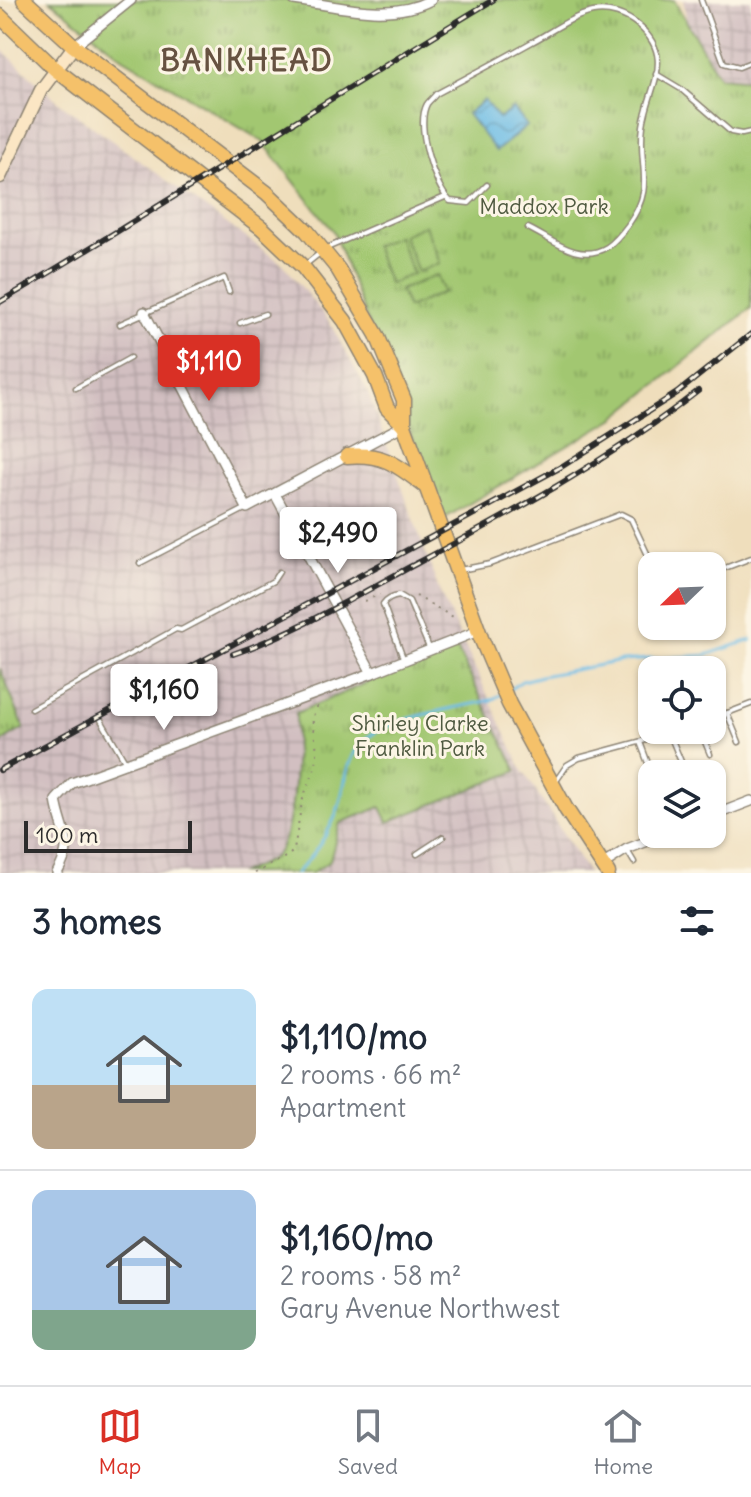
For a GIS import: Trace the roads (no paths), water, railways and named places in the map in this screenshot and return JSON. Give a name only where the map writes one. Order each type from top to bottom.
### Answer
[{"type":"main road","points":[[24,0],[74,46],[267,193],[323,251],[351,288],[377,335],[404,400],[404,425],[499,682],[553,785],[605,869]]},
{"type":"main road","points":[[0,16],[55,69],[253,221],[303,267],[345,321],[375,376],[387,408],[404,425]]},
{"type":"main road","points":[[0,177],[41,90],[74,46]]},
{"type":"main road","points":[[347,456],[368,454],[382,458],[397,465],[426,487]]},
{"type":"street","points":[[74,46],[131,0]]},
{"type":"street","points":[[294,0],[384,12],[419,6],[431,0]]},
{"type":"street","points":[[144,312],[247,508],[404,425]]},
{"type":"street","points":[[275,494],[372,673]]},
{"type":"street","points":[[57,873],[67,856],[67,836],[58,816],[56,800],[72,783],[478,631]]},
{"type":"street","points":[[726,811],[751,801]]},
{"type":"street","points":[[605,869],[627,849],[638,845]]},
{"type":"lane","points":[[701,0],[724,63],[739,67],[751,62]]},
{"type":"lane","points":[[487,185],[469,203],[450,201],[437,184],[426,145],[424,115],[427,103],[436,94],[592,12],[609,12],[629,18],[649,35],[658,49],[656,74],[642,131],[645,187],[642,202],[620,236],[608,247],[583,254],[571,251],[528,228]]},
{"type":"lane","points":[[656,74],[681,89],[731,132],[751,132]]},
{"type":"lane","points":[[303,267],[323,251],[445,197]]},
{"type":"lane","points":[[120,324],[224,278],[229,292]]},
{"type":"lane","points":[[240,323],[265,314]]},
{"type":"lane","points":[[76,388],[130,358]]},
{"type":"lane","points":[[140,563],[247,508]]},
{"type":"lane","points":[[458,571],[490,564],[621,514],[631,519],[647,552]]},
{"type":"lane","points":[[726,568],[751,558]]},
{"type":"lane","points":[[31,709],[176,629],[181,630],[273,581],[279,572]]},
{"type":"lane","points":[[404,660],[383,604],[386,599],[399,595],[409,601],[430,650]]},
{"type":"lane","points":[[739,742],[727,713],[751,704]]},
{"type":"lane","points":[[101,720],[127,763]]},
{"type":"lane","points":[[553,785],[567,765],[579,758],[638,743]]},
{"type":"lane","points":[[706,744],[710,754]]},
{"type":"lane","points":[[417,854],[443,837]]},
{"type":"lane","points":[[627,849],[634,862]]},
{"type":"water","points":[[484,100],[499,119],[513,108],[527,126],[496,151],[467,114]]},
{"type":"waterway","points":[[507,691],[522,681],[541,676],[622,661],[706,655],[751,640]]},
{"type":"waterway","points":[[296,873],[329,828],[337,812],[350,763],[367,738],[392,724],[491,700],[500,695]]},
{"type":"railway","points":[[0,302],[493,0]]},
{"type":"railway","points":[[0,770],[561,467],[677,393],[751,334]]},
{"type":"railway","points":[[233,654],[322,615],[520,507],[629,441],[698,391]]},
{"type":"district","name":"BANKHEAD","points":[[247,60]]},
{"type":"park label","name":"Maddox Park","points":[[544,206]]},
{"type":"park label","name":"Shirley Clarke Franklin Park","points":[[420,736]]}]
